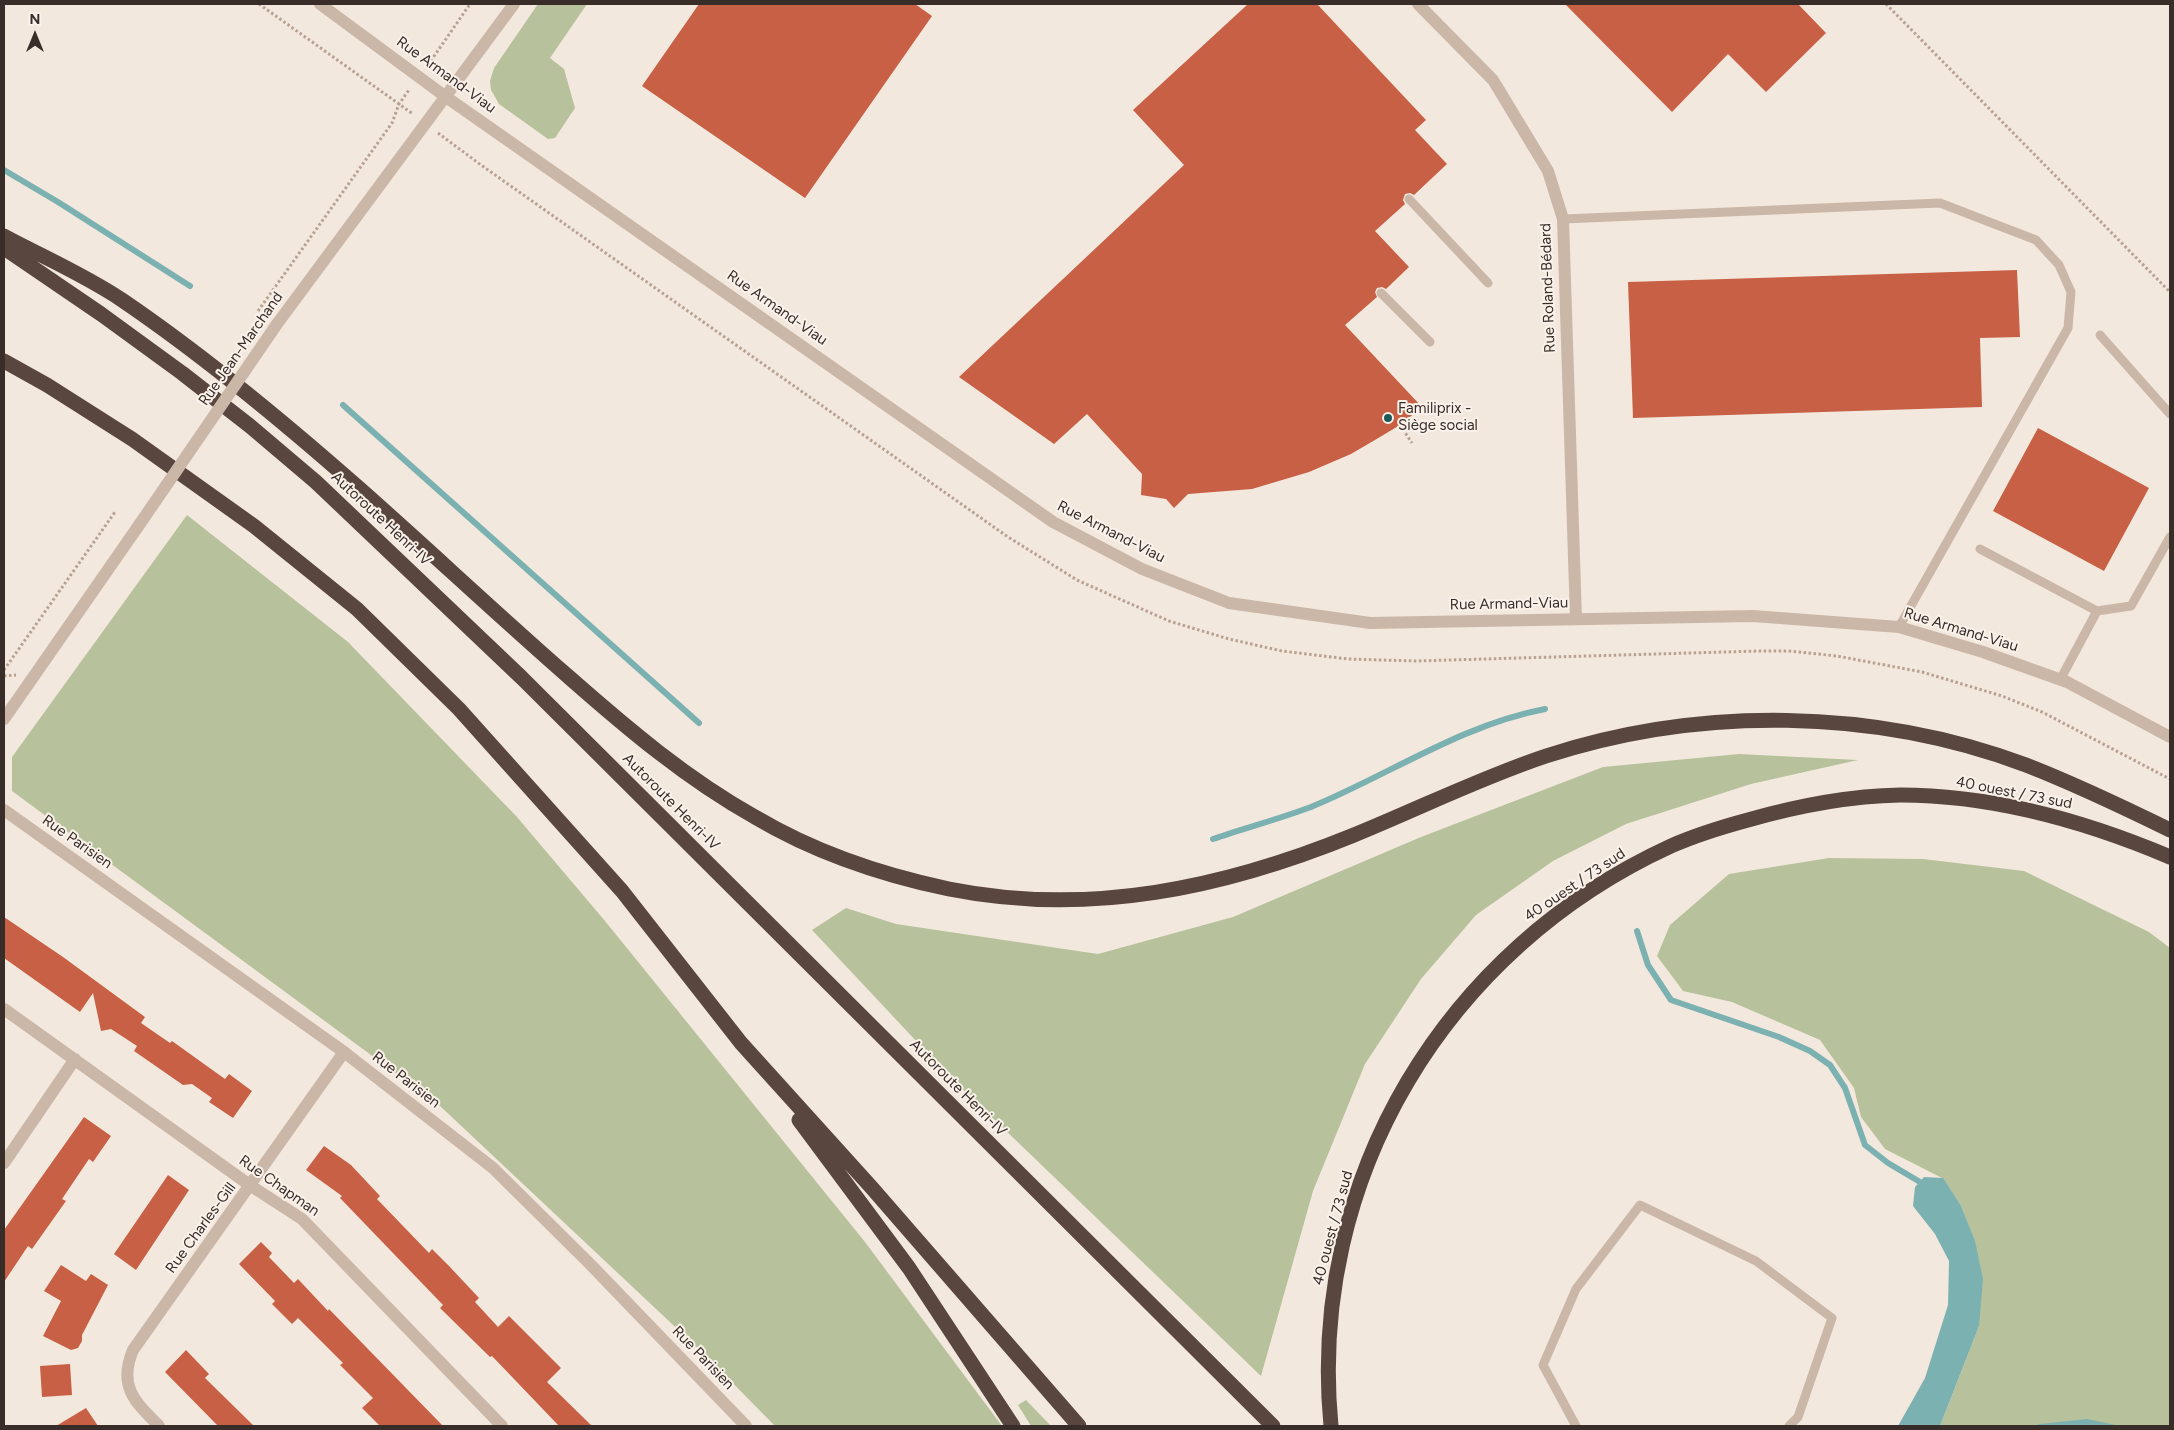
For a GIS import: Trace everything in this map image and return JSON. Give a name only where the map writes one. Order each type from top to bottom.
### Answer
[{"type":"highway","points":[[4,236],[117,296],[270,412],[361,490],[634,734],[709,789],[758,820],[806,842],[901,878],[956,890],[1013,898],[1080,899],[1174,891],[1230,879],[1291,860],[1356,835],[1491,776],[1547,756],[1609,739],[1667,727],[1741,721],[1797,721],[1851,724],[1899,730],[1952,742],[2021,763],[2170,830]]},
{"type":"highway","name":"Autoroute Henri-IV","points":[[4,248],[102,314],[182,373],[250,426],[316,482],[522,678],[1273,1426]]},
{"type":"highway","points":[[4,361],[47,385],[132,440],[254,526],[358,609],[459,709],[622,891],[741,1043],[909,1268],[1013,1426]]},
{"type":"highway","name":"40 ouest / 73 sud","points":[[1331,1426],[1329,1355],[1333,1296],[1347,1230],[1360,1184],[1381,1131],[1411,1074],[1447,1021],[1489,973],[1520,943],[1560,912],[1611,878],[1672,845],[1722,827],[1777,811],[1850,798],[1900,795],[1991,803],[2076,822],[2119,835],[2170,857]]},
{"type":"highway","points":[[741,1043],[872,1188],[1080,1426]]},
{"type":"street","name":"Rue Armand-Viau","points":[[320,4],[446,97],[1053,522],[1142,569],[1228,603],[1370,623],[1753,616],[1899,627],[1983,652],[2060,680],[2170,738]]},
{"type":"street","name":"Rue Jean-Marchand","points":[[4,719],[277,324],[352,220],[514,4]]},
{"type":"street","name":"Rue Roland-Bédard","points":[[1418,4],[1493,80],[1548,171],[1563,219],[1576,619]]},
{"type":"street","name":"Rue Parisien","points":[[4,810],[344,1052],[493,1168],[590,1264],[746,1426]]},
{"type":"street","name":"Rue Chapman","points":[[4,1009],[309,1226],[502,1426]]},
{"type":"street","name":"Rue Charles-Gill","points":[[159,1426],[133,1397],[128,1383],[127,1366],[133,1350],[251,1186],[344,1052]]},
{"type":"street","points":[[4,1163],[75,1059]]},
{"type":"lane","points":[[1409,200],[1488,282]]},
{"type":"lane","points":[[1563,219],[1940,202],[2036,240],[2059,265],[2070,292],[2068,328],[1899,627]]},
{"type":"lane","points":[[1382,293],[1430,342]]},
{"type":"lane","points":[[2100,335],[2170,414]]},
{"type":"lane","points":[[1980,549],[2097,611],[2132,606],[2170,537]]},
{"type":"lane","points":[[2060,680],[2097,611]]},
{"type":"lane","points":[[1576,1426],[1543,1365],[1576,1289],[1640,1205],[1756,1261],[1832,1318],[1798,1418],[1789,1426]]},
{"type":"path","points":[[258,311],[392,122],[399,104],[259,4]]},
{"type":"path","points":[[439,51],[470,4]]},
{"type":"path","points":[[1886,4],[2170,292]]},
{"type":"path","points":[[451,142],[1008,537],[1077,580],[1168,621],[1230,640],[1282,651],[1348,660],[1416,661],[1788,651],[1878,663],[1965,684],[2002,696],[2058,720],[2170,779]]},
{"type":"path","points":[[1400,425],[1412,443]]},
{"type":"path","points":[[4,670],[115,512]]},
{"type":"green space","points":[[538,4],[587,4],[550,58],[564,69],[575,108],[555,138],[548,139],[499,104],[491,90],[490,81],[494,68]]},
{"type":"green space","points":[[187,515],[348,642],[517,817],[605,921],[865,1242],[1002,1426],[775,1426],[705,1355],[439,1105],[12,791],[12,757]]},
{"type":"green space","points":[[1739,754],[1858,760],[1751,784],[1626,824],[1553,861],[1476,915],[1421,979],[1365,1064],[1313,1191],[1261,1376],[949,1076],[812,930],[846,908],[896,924],[1098,954],[1233,917],[1421,837],[1603,767]]},
{"type":"green space","points":[[1829,858],[1923,859],[2024,871],[2149,932],[2170,948],[2170,1426],[1940,1426],[1979,1326],[1960,1204],[1942,1178],[1885,1149],[1861,1117],[1854,1088],[1820,1040],[1732,1002],[1683,991],[1657,956],[1670,925],[1729,874]]},
{"type":"green space","points":[[1026,1400],[1051,1426],[1031,1426],[1018,1405]]},
{"type":"water","points":[[1924,1177],[1943,1178],[1960,1204],[1975,1241],[1983,1279],[1979,1326],[1940,1426],[1898,1426],[1925,1378],[1948,1305],[1949,1261],[1935,1234],[1913,1206],[1915,1187]]},
{"type":"water","points":[[2087,1419],[2120,1426],[2032,1426],[2040,1424]]},
{"type":"building","points":[[699,4],[915,4],[932,16],[805,198],[642,86]]},
{"type":"building","points":[[1248,4],[1317,4],[1426,120],[1415,130],[1447,164],[1414,195],[1410,193],[1405,194],[1403,200],[1405,204],[1375,231],[1409,267],[1386,289],[1382,287],[1377,288],[1375,292],[1377,297],[1345,325],[1422,407],[1400,425],[1351,454],[1309,472],[1252,489],[1188,494],[1174,508],[1166,499],[1141,495],[1142,474],[1087,414],[1054,444],[959,377],[1184,165],[1133,110]]},
{"type":"building","points":[[1565,4],[1798,4],[1826,33],[1766,92],[1728,54],[1672,112]]},
{"type":"building","points":[[2017,270],[2020,337],[1980,338],[1982,407],[1633,418],[1628,282]]},
{"type":"building","points":[[2038,428],[2149,488],[2104,571],[1993,511]]},
{"type":"building","points":[[4,917],[63,957],[145,1017],[141,1023],[170,1043],[172,1041],[225,1079],[229,1074],[252,1091],[233,1118],[209,1102],[212,1098],[192,1084],[183,1085],[134,1051],[137,1046],[111,1029],[101,1031],[93,993],[80,1012],[4,958]]},
{"type":"building","points":[[84,1117],[111,1136],[93,1162],[89,1159],[62,1199],[66,1201],[32,1249],[28,1246],[4,1282],[4,1230]]},
{"type":"building","points":[[324,1146],[351,1165],[380,1196],[377,1199],[429,1253],[432,1249],[449,1266],[479,1298],[475,1302],[498,1327],[509,1316],[561,1368],[547,1382],[592,1426],[559,1426],[492,1356],[490,1357],[440,1308],[443,1305],[340,1198],[342,1196],[306,1170]]},
{"type":"building","points":[[168,1175],[189,1190],[136,1270],[114,1254]]},
{"type":"building","points":[[261,1242],[272,1253],[269,1257],[294,1283],[298,1279],[443,1426],[380,1426],[362,1408],[373,1398],[340,1365],[343,1363],[298,1318],[292,1324],[272,1304],[275,1301],[239,1264]]},
{"type":"building","points":[[61,1265],[86,1281],[91,1274],[108,1285],[82,1335],[82,1341],[78,1348],[71,1350],[43,1336],[61,1301],[44,1291]]},
{"type":"building","points":[[186,1350],[209,1374],[205,1378],[254,1426],[218,1426],[165,1372]]},
{"type":"building","points":[[70,1364],[72,1395],[42,1397],[40,1366]]},
{"type":"building","points":[[86,1408],[98,1426],[56,1426]]},
{"type":"waterway","points":[[4,170],[190,286]]},
{"type":"waterway","points":[[343,405],[699,723]]},
{"type":"waterway","points":[[1213,839],[1311,807],[1455,739],[1514,716],[1545,709]]},
{"type":"waterway","points":[[1637,931],[1648,965],[1671,1000],[1779,1037],[1810,1051],[1830,1065],[1845,1088],[1865,1145],[1888,1163],[1920,1182]]},
{"type":"place","name":"Familiprix - Siège social","points":[[1388,418]]}]
